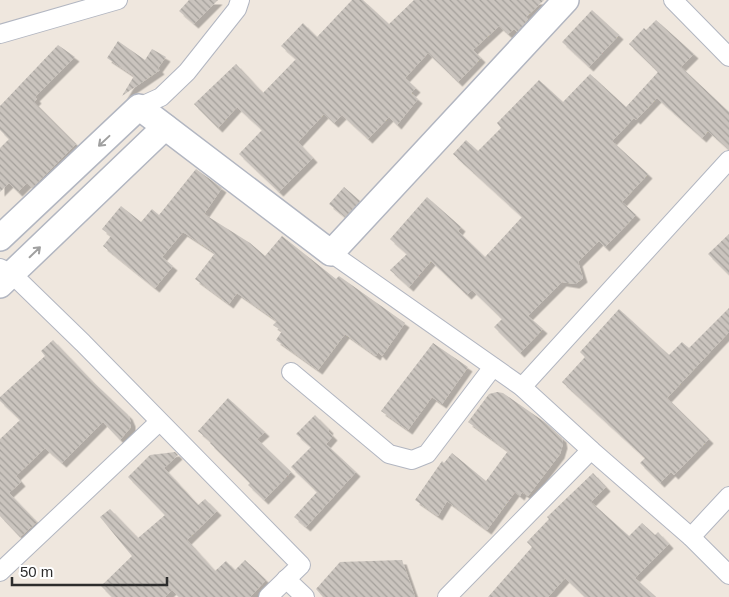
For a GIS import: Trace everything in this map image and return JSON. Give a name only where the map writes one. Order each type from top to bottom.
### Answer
[{"type":"street","points":[[0,34],[118,0]]},
{"type":"street","points":[[0,238],[139,107],[161,97],[187,72],[237,8],[240,0]]},
{"type":"street","points":[[331,253],[566,0]]},
{"type":"street","points":[[673,0],[729,56]]},
{"type":"street","points":[[139,107],[331,253],[522,387],[691,537],[729,575]]},
{"type":"street","points":[[165,127],[4,276],[83,343],[301,565],[268,597]]},
{"type":"street","points":[[522,387],[729,160]]},
{"type":"street","points":[[291,372],[389,454],[412,460],[427,454],[493,367]]},
{"type":"street","points":[[0,572],[159,422]]},
{"type":"street","points":[[447,597],[591,450]]},
{"type":"street","points":[[691,537],[729,496]]},
{"type":"street","points":[[286,579],[305,597]]},
{"type":"building","points":[[189,0],[218,0],[194,24],[179,11]]},
{"type":"building","points":[[352,0],[363,0],[389,24],[414,0],[544,0],[526,17],[528,19],[517,32],[514,29],[508,34],[499,26],[473,50],[481,58],[458,82],[428,53],[405,78],[416,88],[411,93],[418,99],[397,125],[389,117],[368,139],[342,115],[334,123],[324,114],[298,142],[313,158],[279,192],[239,154],[262,130],[237,107],[218,128],[194,104],[236,64],[263,93],[296,59],[281,46],[303,23],[317,37]]},
{"type":"building","points":[[592,10],[619,35],[589,67],[562,42]]},
{"type":"building","points":[[656,20],[694,54],[681,67],[729,112],[729,150],[708,131],[702,138],[657,98],[636,120],[634,118],[612,141],[648,174],[622,202],[636,215],[605,247],[599,241],[578,262],[583,278],[575,284],[562,282],[528,316],[543,329],[520,353],[494,327],[502,319],[472,290],[467,295],[431,261],[409,287],[390,270],[407,254],[390,239],[427,197],[461,227],[458,231],[485,257],[522,217],[453,154],[466,140],[478,151],[501,128],[497,123],[539,80],[563,102],[590,74],[626,107],[658,72],[629,44],[644,28],[646,30]]},
{"type":"building","points":[[118,41],[145,60],[152,49],[166,57],[158,68],[160,70],[122,96],[134,76],[107,58]]},
{"type":"building","points":[[58,45],[75,57],[35,97],[37,99],[34,102],[76,144],[32,188],[27,183],[18,192],[9,183],[0,192],[0,148],[9,139],[0,130],[0,106]]},
{"type":"building","points":[[196,169],[222,188],[204,214],[250,243],[265,256],[282,236],[336,279],[339,276],[405,323],[382,356],[378,352],[376,356],[345,334],[318,370],[276,340],[282,331],[273,325],[277,321],[237,293],[229,304],[195,279],[215,253],[183,232],[162,257],[173,266],[155,288],[103,246],[111,236],[102,229],[121,206],[141,222],[152,209],[159,215]]},
{"type":"building","points":[[344,187],[360,201],[345,217],[329,204]]},
{"type":"building","points":[[729,234],[729,275],[708,254]]},
{"type":"building","points":[[729,308],[729,332],[667,398],[709,439],[674,475],[671,472],[660,483],[640,463],[645,458],[562,382],[585,357],[580,352],[619,309],[669,355],[682,342],[689,348]]},
{"type":"building","points":[[53,340],[128,415],[131,427],[120,440],[103,422],[62,463],[45,448],[16,476],[21,482],[9,493],[37,522],[20,537],[0,516],[0,439],[20,420],[0,401],[0,397],[45,356],[41,351]]},
{"type":"building","points":[[433,343],[468,367],[442,404],[432,397],[408,430],[381,411]]},
{"type":"building","points":[[503,393],[546,423],[562,438],[563,444],[560,454],[528,496],[522,492],[520,496],[515,492],[487,530],[447,501],[438,516],[415,500],[442,461],[444,463],[452,453],[486,481],[508,451],[468,422],[489,394]]},
{"type":"building","points":[[228,398],[265,432],[257,439],[291,472],[264,500],[248,485],[250,483],[211,442],[198,431]]},
{"type":"building","points":[[315,415],[329,429],[328,431],[333,436],[326,444],[356,472],[306,527],[294,517],[317,492],[291,467],[311,447],[296,434]]},
{"type":"building","points":[[175,452],[178,455],[164,468],[198,505],[205,499],[217,511],[187,540],[215,571],[226,561],[235,570],[245,560],[266,580],[250,597],[179,597],[172,590],[165,597],[112,597],[101,586],[132,556],[100,517],[110,509],[138,538],[165,515],[128,477],[150,455]]},
{"type":"building","points":[[593,473],[606,487],[591,502],[629,536],[642,523],[655,535],[658,532],[669,544],[635,578],[656,597],[585,597],[565,578],[548,597],[488,597],[532,547],[527,542],[549,519],[547,517]]},
{"type":"building","points":[[402,560],[415,597],[323,597],[316,589],[340,562]]}]
